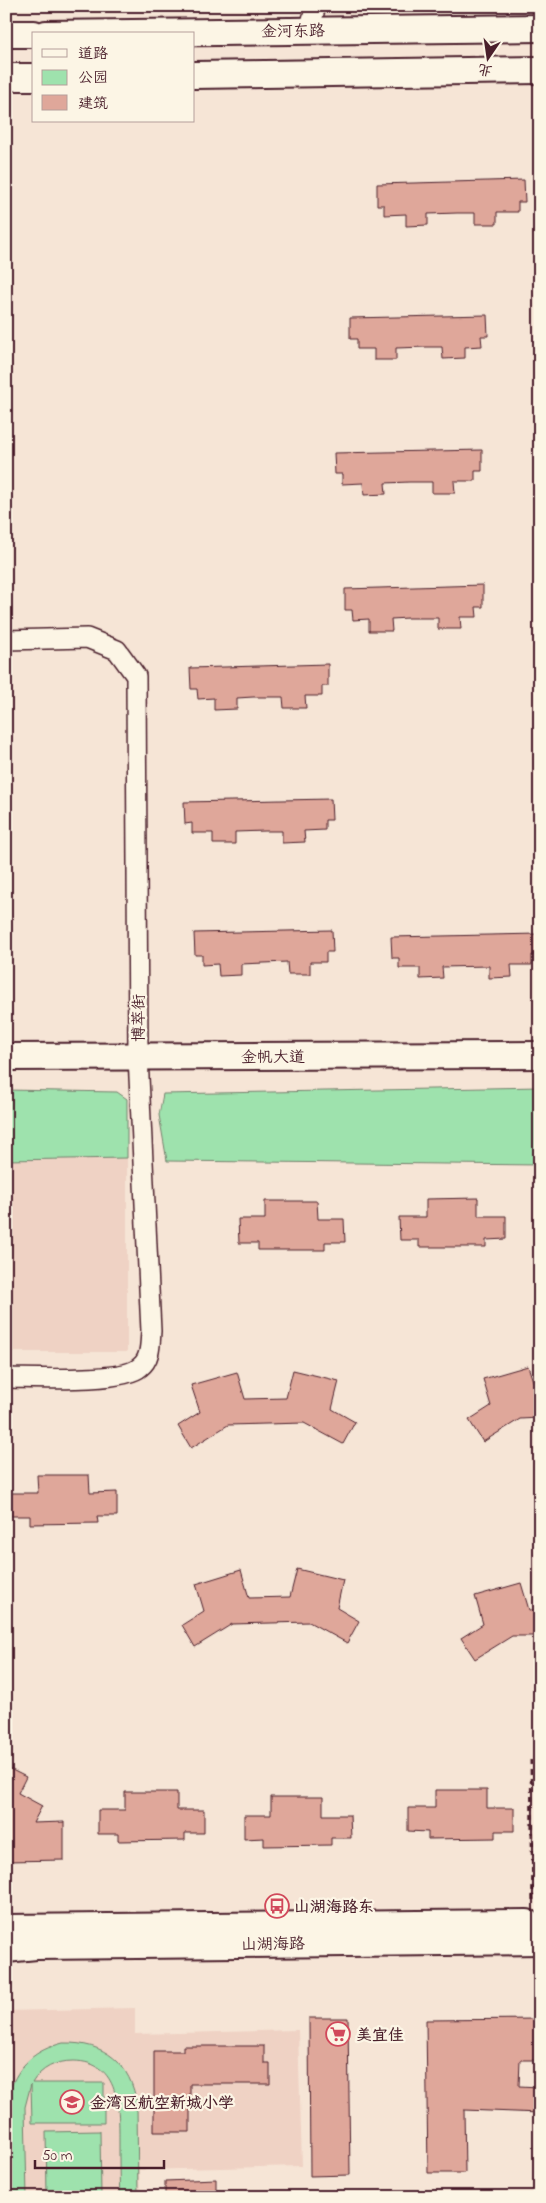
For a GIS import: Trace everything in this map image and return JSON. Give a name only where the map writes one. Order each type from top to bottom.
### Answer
[{"type":"street","name":"金河东路","points":[[79,32],[312,18],[540,28]]},
{"type":"street","points":[[6,34],[32,34]]},
{"type":"street","points":[[195,75],[540,70]]},
{"type":"street","points":[[6,77],[32,77]]},
{"type":"street","name":"博萃街","points":[[6,640],[87,638],[117,650],[136,676],[138,1056],[151,1331],[149,1354],[140,1368],[108,1377],[6,1378]]},
{"type":"street","name":"金帆大道","points":[[6,1058],[540,1055]]},
{"type":"street","name":"山湖海路","points":[[6,1928],[538,1928]]},
{"type":"street","name":"山湖海路","points":[[6,1949],[36,1946],[538,1928]]},
{"type":"path","points":[[531,1760],[538,1928]]},
{"type":"shaded area","points":[[127,1158],[127,1352],[6,1352],[6,1160]]},
{"type":"shaded area","points":[[135,2008],[135,2034],[298,2030],[302,2166],[139,2170],[140,2197],[6,2197],[6,2011]]},
{"type":"green space","points":[[540,1087],[540,1165],[167,1161],[159,1115],[163,1094]]},
{"type":"green space","points":[[6,1090],[117,1092],[127,1099],[127,1158],[6,1160]]},
{"type":"green space","points":[[63,2043],[91,2046],[103,2051],[114,2058],[129,2077],[137,2105],[138,2197],[120,2197],[119,2116],[114,2090],[109,2078],[100,2069],[89,2063],[73,2061],[61,2062],[44,2069],[32,2083],[104,2083],[104,2123],[32,2123],[31,2084],[25,2107],[27,2197],[9,2197],[9,2092],[23,2066],[29,2060],[44,2050]]},
{"type":"green space","points":[[100,2131],[101,2197],[47,2197],[46,2132]]},
{"type":"building","points":[[524,180],[525,202],[518,202],[518,212],[497,212],[497,224],[475,224],[475,213],[457,213],[428,214],[428,225],[406,226],[406,214],[384,215],[384,205],[377,205],[377,184]]},
{"type":"building","points":[[487,315],[488,336],[481,336],[482,346],[465,347],[465,358],[443,359],[442,347],[426,347],[396,348],[396,360],[374,360],[374,349],[357,349],[357,339],[350,339],[350,318]]},
{"type":"building","points":[[482,450],[482,471],[475,471],[475,481],[454,481],[455,493],[432,493],[432,482],[409,482],[385,483],[386,494],[364,495],[363,483],[342,484],[342,474],[335,474],[334,453]]},
{"type":"building","points":[[483,585],[483,607],[476,607],[477,617],[460,617],[461,629],[438,629],[438,618],[408,618],[391,619],[392,631],[369,631],[369,619],[353,620],[352,610],[345,610],[345,589]]},
{"type":"building","points":[[328,664],[328,686],[322,686],[322,696],[305,696],[306,708],[284,708],[283,697],[253,697],[237,698],[237,709],[214,710],[214,698],[198,699],[197,689],[191,689],[190,668]]},
{"type":"building","points":[[331,799],[332,820],[325,820],[325,830],[304,831],[305,842],[282,843],[282,831],[265,831],[235,832],[235,844],[213,844],[213,833],[192,833],[192,823],[185,824],[184,802]]},
{"type":"building","points":[[332,930],[333,952],[326,952],[326,962],[310,962],[310,974],[288,974],[287,962],[241,964],[241,975],[219,976],[218,964],[202,965],[202,955],[195,955],[194,933]]},
{"type":"building","points":[[539,934],[539,955],[532,955],[532,965],[511,965],[512,977],[489,978],[489,966],[442,967],[443,978],[420,979],[420,968],[399,968],[399,958],[392,958],[391,937]]},
{"type":"building","points":[[478,1198],[478,1216],[506,1216],[506,1239],[486,1240],[486,1247],[419,1247],[419,1240],[400,1240],[399,1217],[426,1217],[426,1199]]},
{"type":"building","points":[[265,1201],[317,1201],[318,1219],[344,1219],[345,1242],[325,1242],[325,1250],[258,1250],[258,1243],[239,1243],[238,1219],[265,1219]]},
{"type":"building","points":[[528,1366],[537,1393],[540,1393],[540,1418],[520,1419],[483,1442],[469,1420],[491,1406],[483,1379]]},
{"type":"building","points":[[293,1370],[339,1381],[332,1409],[355,1422],[343,1444],[304,1423],[228,1425],[191,1448],[178,1426],[200,1412],[191,1385],[237,1372],[245,1399],[286,1398]]},
{"type":"building","points":[[37,1475],[89,1475],[90,1493],[117,1492],[117,1516],[97,1516],[98,1523],[30,1524],[30,1516],[11,1516],[11,1493],[38,1493]]},
{"type":"building","points":[[297,1569],[343,1580],[337,1608],[359,1621],[347,1643],[309,1622],[232,1624],[195,1647],[182,1625],[204,1611],[196,1584],[241,1570],[249,1598],[290,1597]]},
{"type":"building","points":[[521,1583],[529,1610],[540,1610],[540,1636],[512,1636],[475,1659],[461,1638],[483,1624],[475,1596]]},
{"type":"building","points":[[6,1767],[26,1777],[18,1793],[42,1806],[33,1823],[64,1822],[64,1860],[6,1861]]},
{"type":"building","points":[[435,1790],[487,1790],[487,1808],[514,1808],[514,1831],[495,1831],[495,1838],[428,1839],[428,1832],[408,1831],[408,1808],[435,1808]]},
{"type":"building","points":[[125,1792],[177,1792],[177,1810],[204,1810],[204,1833],[185,1833],[185,1840],[118,1841],[118,1834],[98,1834],[98,1810],[125,1810]]},
{"type":"building","points":[[271,1797],[323,1797],[323,1815],[350,1815],[351,1838],[331,1838],[331,1845],[264,1846],[264,1838],[244,1839],[244,1815],[271,1815]]},
{"type":"building","points":[[309,2018],[348,2018],[350,2175],[310,2176]]},
{"type":"building","points":[[540,2019],[540,2060],[520,2060],[519,2086],[540,2087],[540,2113],[464,2110],[465,2173],[428,2173],[426,2020]]},
{"type":"building","points":[[183,2046],[264,2046],[264,2063],[270,2063],[270,2084],[190,2084],[190,2132],[154,2132],[154,2051],[183,2051]]},
{"type":"building","points":[[216,2179],[216,2197],[165,2197],[165,2181]]},
{"type":"place","name":"山湖海路东","points":[[277,1906]]},
{"type":"place","name":"美宜佳","points":[[338,2034]]},
{"type":"place","name":"金湾区航空新城小学","points":[[72,2102]]}]
